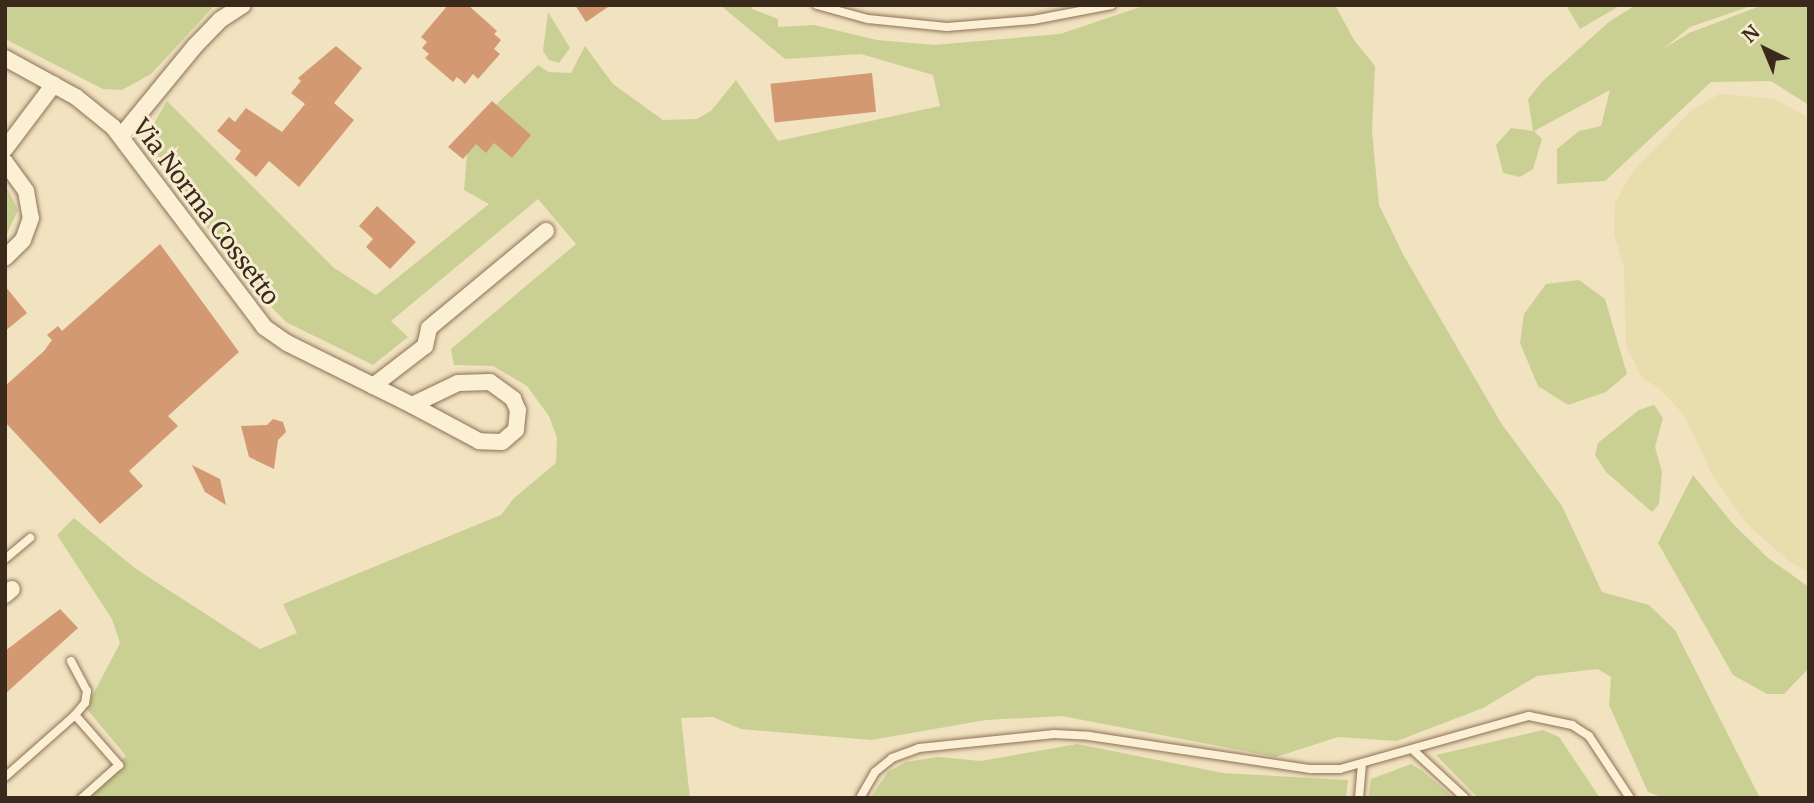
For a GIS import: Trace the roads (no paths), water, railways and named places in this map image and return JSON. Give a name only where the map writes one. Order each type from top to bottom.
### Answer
[{"type":"street","points":[[121,136],[195,46],[220,20],[243,5]]},
{"type":"street","name":"Via Norma Cossetto","points":[[5,58],[82,101],[121,136],[254,318],[287,343],[373,386],[491,444],[511,438],[519,421],[513,399],[490,382],[458,383],[412,405]]},
{"type":"street","points":[[5,149],[54,84]]},
{"type":"street","points":[[5,162],[26,191],[31,218],[23,240],[5,258]]},
{"type":"street","points":[[373,386],[425,346],[429,328],[546,231]]},
{"type":"lane","points":[[817,5],[886,22],[957,27],[1033,20],[1112,5]]},
{"type":"lane","points":[[5,559],[30,538]]},
{"type":"lane","points":[[5,777],[85,703],[87,691],[71,661]]},
{"type":"lane","points":[[75,715],[120,765],[82,798]]},
{"type":"lane","points":[[860,798],[874,772],[892,758],[919,748],[1054,734],[1311,769],[1362,765],[1529,716],[1552,718],[1589,736],[1630,798]]},
{"type":"lane","points":[[1413,750],[1465,798]]},
{"type":"lane","points":[[1359,798],[1362,765]]}]
